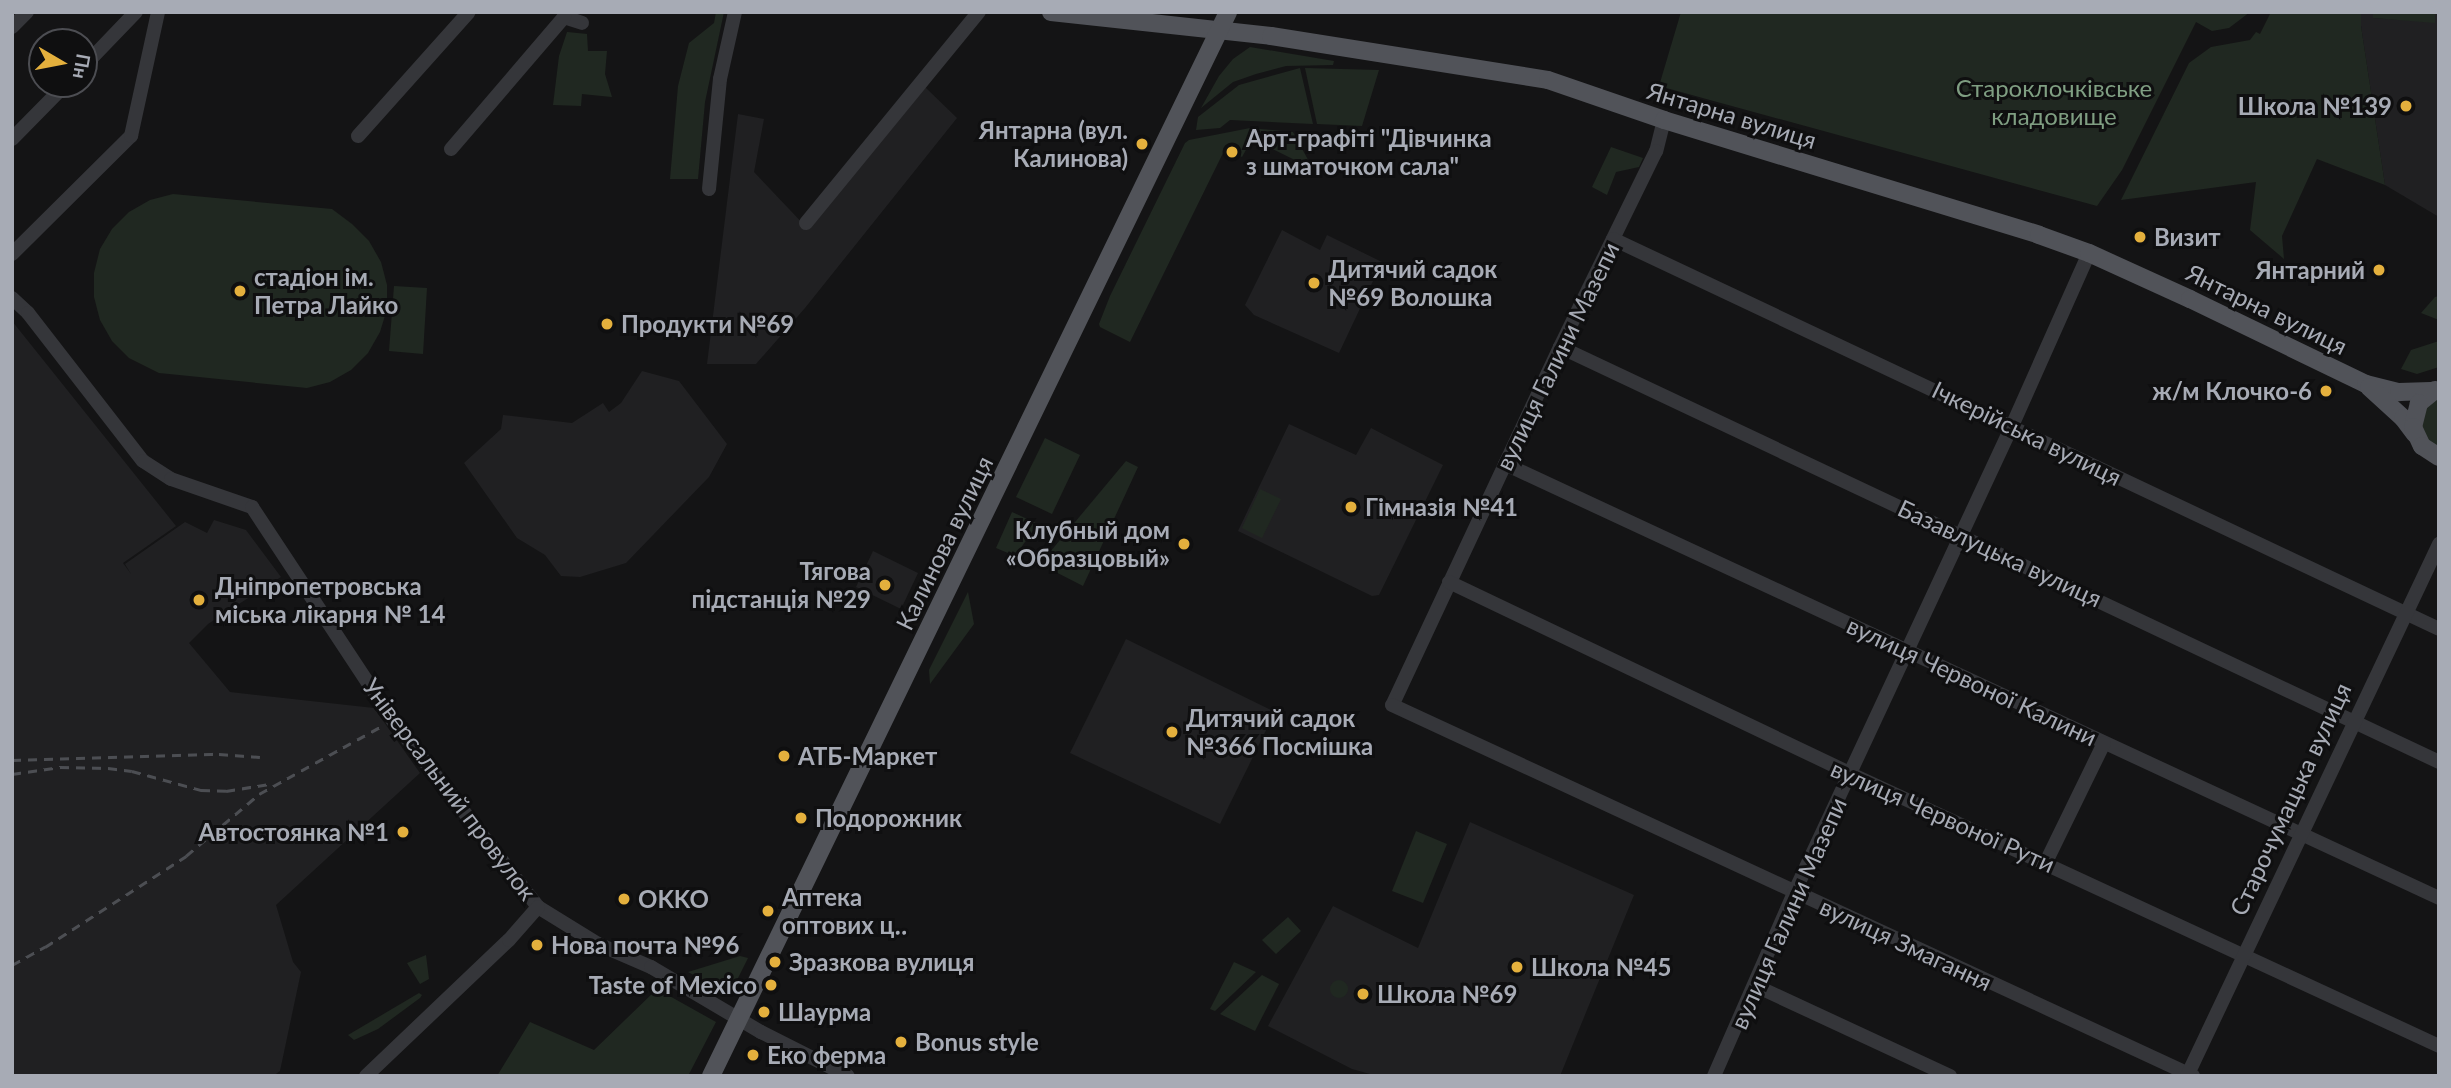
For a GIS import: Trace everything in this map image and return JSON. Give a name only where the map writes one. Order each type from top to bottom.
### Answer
[{"type":"main road","name":"Янтарна вулиця","points":[[1051,12],[1219,30],[1529,76],[1572,87],[1664,120],[1970,213],[2089,253],[2366,384],[2399,392],[2435,390]]},
{"type":"main road","name":"Калинова вулиця","points":[[710,1076],[1228,12]]},
{"type":"main road","name":"Янтарна вулиця","points":[[2366,384],[2398,413],[2415,435]]},
{"type":"main road","points":[[2435,390],[2415,410],[2415,435],[2435,457]]},
{"type":"street","points":[[12,27],[27,12]]},
{"type":"street","points":[[98,51],[136,12]]},
{"type":"street","points":[[12,254],[131,136],[158,12]]},
{"type":"street","points":[[358,136],[469,12]]},
{"type":"street","points":[[709,189],[720,79],[735,12]]},
{"type":"street","points":[[806,223],[979,12]]},
{"type":"street","points":[[451,149],[564,14],[582,23]]},
{"type":"street","points":[[12,139],[52,98]]},
{"type":"street","name":"вулиця Галини Мазепи","points":[[1392,705],[1560,347],[1658,146],[1664,120]]},
{"type":"street","name":"Ічкерійська вулиця","points":[[1613,239],[2439,629]]},
{"type":"street","name":"вулиця Галини Мазепи","points":[[1714,1076],[1756,986],[1794,893],[1962,535],[2089,253]]},
{"type":"street","name":"Універсальний провулок","points":[[12,298],[28,313],[143,461],[172,479],[253,507],[394,722],[538,907],[598,944],[652,967],[739,1018]]},
{"type":"street","name":"Базавлуцька вулиця","points":[[1560,347],[2439,762]]},
{"type":"street","name":"вулиця Червоної Калини","points":[[1506,464],[2439,898]]},
{"type":"street","name":"Старочумацька вулиця","points":[[2189,1075],[2439,544]]},
{"type":"street","name":"вулиця Червоної Рути","points":[[1449,582],[1851,774],[2439,1046]]},
{"type":"street","name":"вулиця Змагання","points":[[1392,705],[2189,1075]]},
{"type":"street","points":[[2046,862],[2104,743]]},
{"type":"street","points":[[366,1076],[509,940],[538,907]]},
{"type":"street","points":[[1756,986],[1950,1076]]},
{"type":"street","points":[[739,1018],[848,1076]]},
{"type":"shaded area","name":"Школа №139","points":[[2361,12],[2373,12],[2373,18],[2435,22],[2435,12],[2439,12],[2439,217],[2385,185]]},
{"type":"shaded area","points":[[924,86],[957,118],[805,308],[756,364],[707,364],[738,114],[764,119],[754,172],[808,229]]},
{"type":"shaded area","name":"Дитячий садок №69 Волошка","points":[[1282,230],[1320,250],[1327,235],[1382,262],[1339,353],[1254,315],[1245,305]]},
{"type":"shaded area","points":[[12,321],[176,526],[123,563],[131,574],[125,564],[185,522],[207,533],[214,520],[246,530],[281,577],[208,624],[189,643],[230,692],[374,708],[420,773],[276,905],[293,962],[301,972],[280,1071],[273,1076],[12,1076]]},
{"type":"shaded area","points":[[642,371],[679,381],[727,444],[709,477],[626,563],[580,577],[561,576],[545,555],[517,538],[464,463],[501,429],[503,415],[572,423],[603,403],[609,412],[621,403]]},
{"type":"shaded area","name":"Гімназія №41","points":[[1289,424],[1356,455],[1371,428],[1443,465],[1379,595],[1372,596],[1238,531]]},
{"type":"shaded area","points":[[873,551],[918,573],[901,609],[856,587]]},
{"type":"shaded area","name":"Дитячий садок №366 Посмішка","points":[[1126,639],[1275,712],[1220,824],[1070,753]]},
{"type":"shaded area","name":"Школа №45","points":[[1470,822],[1634,895],[1560,1076],[1377,1076],[1352,1069],[1268,1026],[1333,906],[1418,948]]},
{"type":"green space","points":[[716,12],[724,12],[705,102],[698,179],[670,179],[678,86],[689,43],[714,23]]},
{"type":"green space","name":"Староклочківське кладовище","points":[[1681,12],[2250,12],[2229,28],[2212,31],[2196,22],[2122,170],[2097,206],[1659,86]]},
{"type":"green space","points":[[2271,12],[2361,12],[2385,185],[2317,159],[2282,236],[2284,259],[2250,230],[2256,182],[2121,200],[2189,63],[2211,47],[2250,40],[2256,32],[2260,34]]},
{"type":"green space","points":[[2373,12],[2435,12],[2435,23],[2373,18]]},
{"type":"green space","points":[[567,32],[587,34],[588,51],[607,51],[605,74],[612,97],[582,94],[581,106],[553,105],[559,56]]},
{"type":"green space","points":[[1250,47],[1334,61],[1333,65],[1286,66],[1233,82],[1201,108],[1219,76],[1233,59]]},
{"type":"green space","points":[[1300,68],[1313,124],[1230,120],[1220,128],[1196,130],[1198,117],[1239,85]]},
{"type":"green space","points":[[1305,68],[1379,70],[1362,126],[1317,124]]},
{"type":"green space","points":[[1250,128],[1293,132],[1313,169],[1252,139],[1242,157],[1225,149],[1130,342],[1100,327],[1110,296],[1185,143]]},
{"type":"green space","points":[[1611,147],[1643,158],[1639,167],[1616,172],[1607,195],[1592,187]]},
{"type":"green space","name":"стадіон ім. Петра Лайко","points":[[173,194],[332,209],[352,224],[369,241],[381,262],[387,285],[387,309],[380,332],[368,353],[351,370],[330,382],[307,388],[159,373],[129,358],[112,341],[100,320],[94,297],[94,273],[100,249],[112,229],[129,212],[150,200]]},
{"type":"green space","points":[[394,286],[427,288],[423,354],[389,351]]},
{"type":"green space","points":[[2439,296],[2439,320],[2421,313],[2435,297]]},
{"type":"green space","points":[[2439,341],[2439,367],[2417,374],[2401,369],[2411,350]]},
{"type":"green space","points":[[2439,395],[2439,450],[2421,433],[2421,414]]},
{"type":"green space","points":[[1045,438],[1080,455],[1052,514],[1016,497]]},
{"type":"green space","points":[[1126,461],[1138,467],[1083,586],[1040,564]]},
{"type":"green space","points":[[1260,489],[1281,499],[1262,538],[1242,528]]},
{"type":"green space","points":[[1012,512],[1038,524],[1015,556],[996,548]]},
{"type":"green space","points":[[968,592],[974,624],[930,684],[929,670]]},
{"type":"green space","points":[[1416,831],[1447,844],[1423,903],[1392,891]]},
{"type":"green space","points":[[1288,917],[1301,931],[1276,954],[1262,940]]},
{"type":"green space","points":[[426,955],[429,979],[420,984],[407,963]]},
{"type":"green space","points":[[740,956],[748,958],[734,986],[726,992],[688,972]]},
{"type":"green space","points":[[1234,962],[1256,972],[1215,1011],[1210,1009]]},
{"type":"green space","points":[[1262,975],[1279,984],[1255,1031],[1220,1014]]},
{"type":"green space","points":[[1339,980],[1345,983],[1348,989],[1345,995],[1339,998],[1333,995],[1330,989],[1333,983]]},
{"type":"green space","points":[[657,989],[716,1022],[688,1076],[497,1076],[530,1022],[594,1050]]},
{"type":"green space","points":[[419,993],[422,995],[420,998],[378,1029],[354,1040],[348,1035]]},
{"type":"railway","points":[[12,965],[45,947],[186,856],[259,794],[380,727]]},
{"type":"railway","points":[[12,760],[219,754],[260,757]]},
{"type":"railway","points":[[12,774],[60,767],[108,768],[132,771],[201,790],[226,791],[269,784]]},
{"type":"place","name":"Школа №139","points":[[2406,106]]},
{"type":"place","name":"Янтарна (вул. Калинова)","points":[[1142,144]]},
{"type":"place","name":"Арт-графіті \"Дівчинка з шматочком сала\"","points":[[1232,152]]},
{"type":"place","name":"Визит","points":[[2140,237]]},
{"type":"place","name":"Янтарний","points":[[2379,270]]},
{"type":"place","name":"Дитячий садок №69 Волошка","points":[[1314,283]]},
{"type":"place","name":"стадіон ім. Петра Лайко","points":[[240,291]]},
{"type":"place","name":"Продукти №69","points":[[607,324]]},
{"type":"place","name":"ж/м Клочко-6","points":[[2326,391]]},
{"type":"place","name":"Гімназія №41","points":[[1351,507]]},
{"type":"place","name":"Клубный дом «Образцовый»","points":[[1184,544]]},
{"type":"place","name":"Тягова пiдстанцiя №29","points":[[885,585]]},
{"type":"place","name":"Дніпропетровська міська лікарня № 14","points":[[199,600]]},
{"type":"place","name":"Дитячий садок №366 Посмішка","points":[[1172,732]]},
{"type":"place","name":"АТБ-Маркет","points":[[784,756]]},
{"type":"place","name":"Подорожник","points":[[801,818]]},
{"type":"place","name":"Автостоянка №1","points":[[403,832]]},
{"type":"place","name":"OKKO","points":[[624,899]]},
{"type":"place","name":"Аптека оптових ц‥","points":[[768,911]]},
{"type":"place","name":"Нова почта №96","points":[[537,945]]},
{"type":"place","name":"Зразкова вулиця","points":[[775,962]]},
{"type":"place","name":"Школа №45","points":[[1517,967]]},
{"type":"place","name":"Taste of Mexico","points":[[771,985]]},
{"type":"place","name":"Школа №69","points":[[1363,994]]},
{"type":"place","name":"Шаурма","points":[[764,1012]]},
{"type":"place","name":"Bonus style","points":[[901,1042]]},
{"type":"place","name":"Еко ферма","points":[[753,1055]]}]
